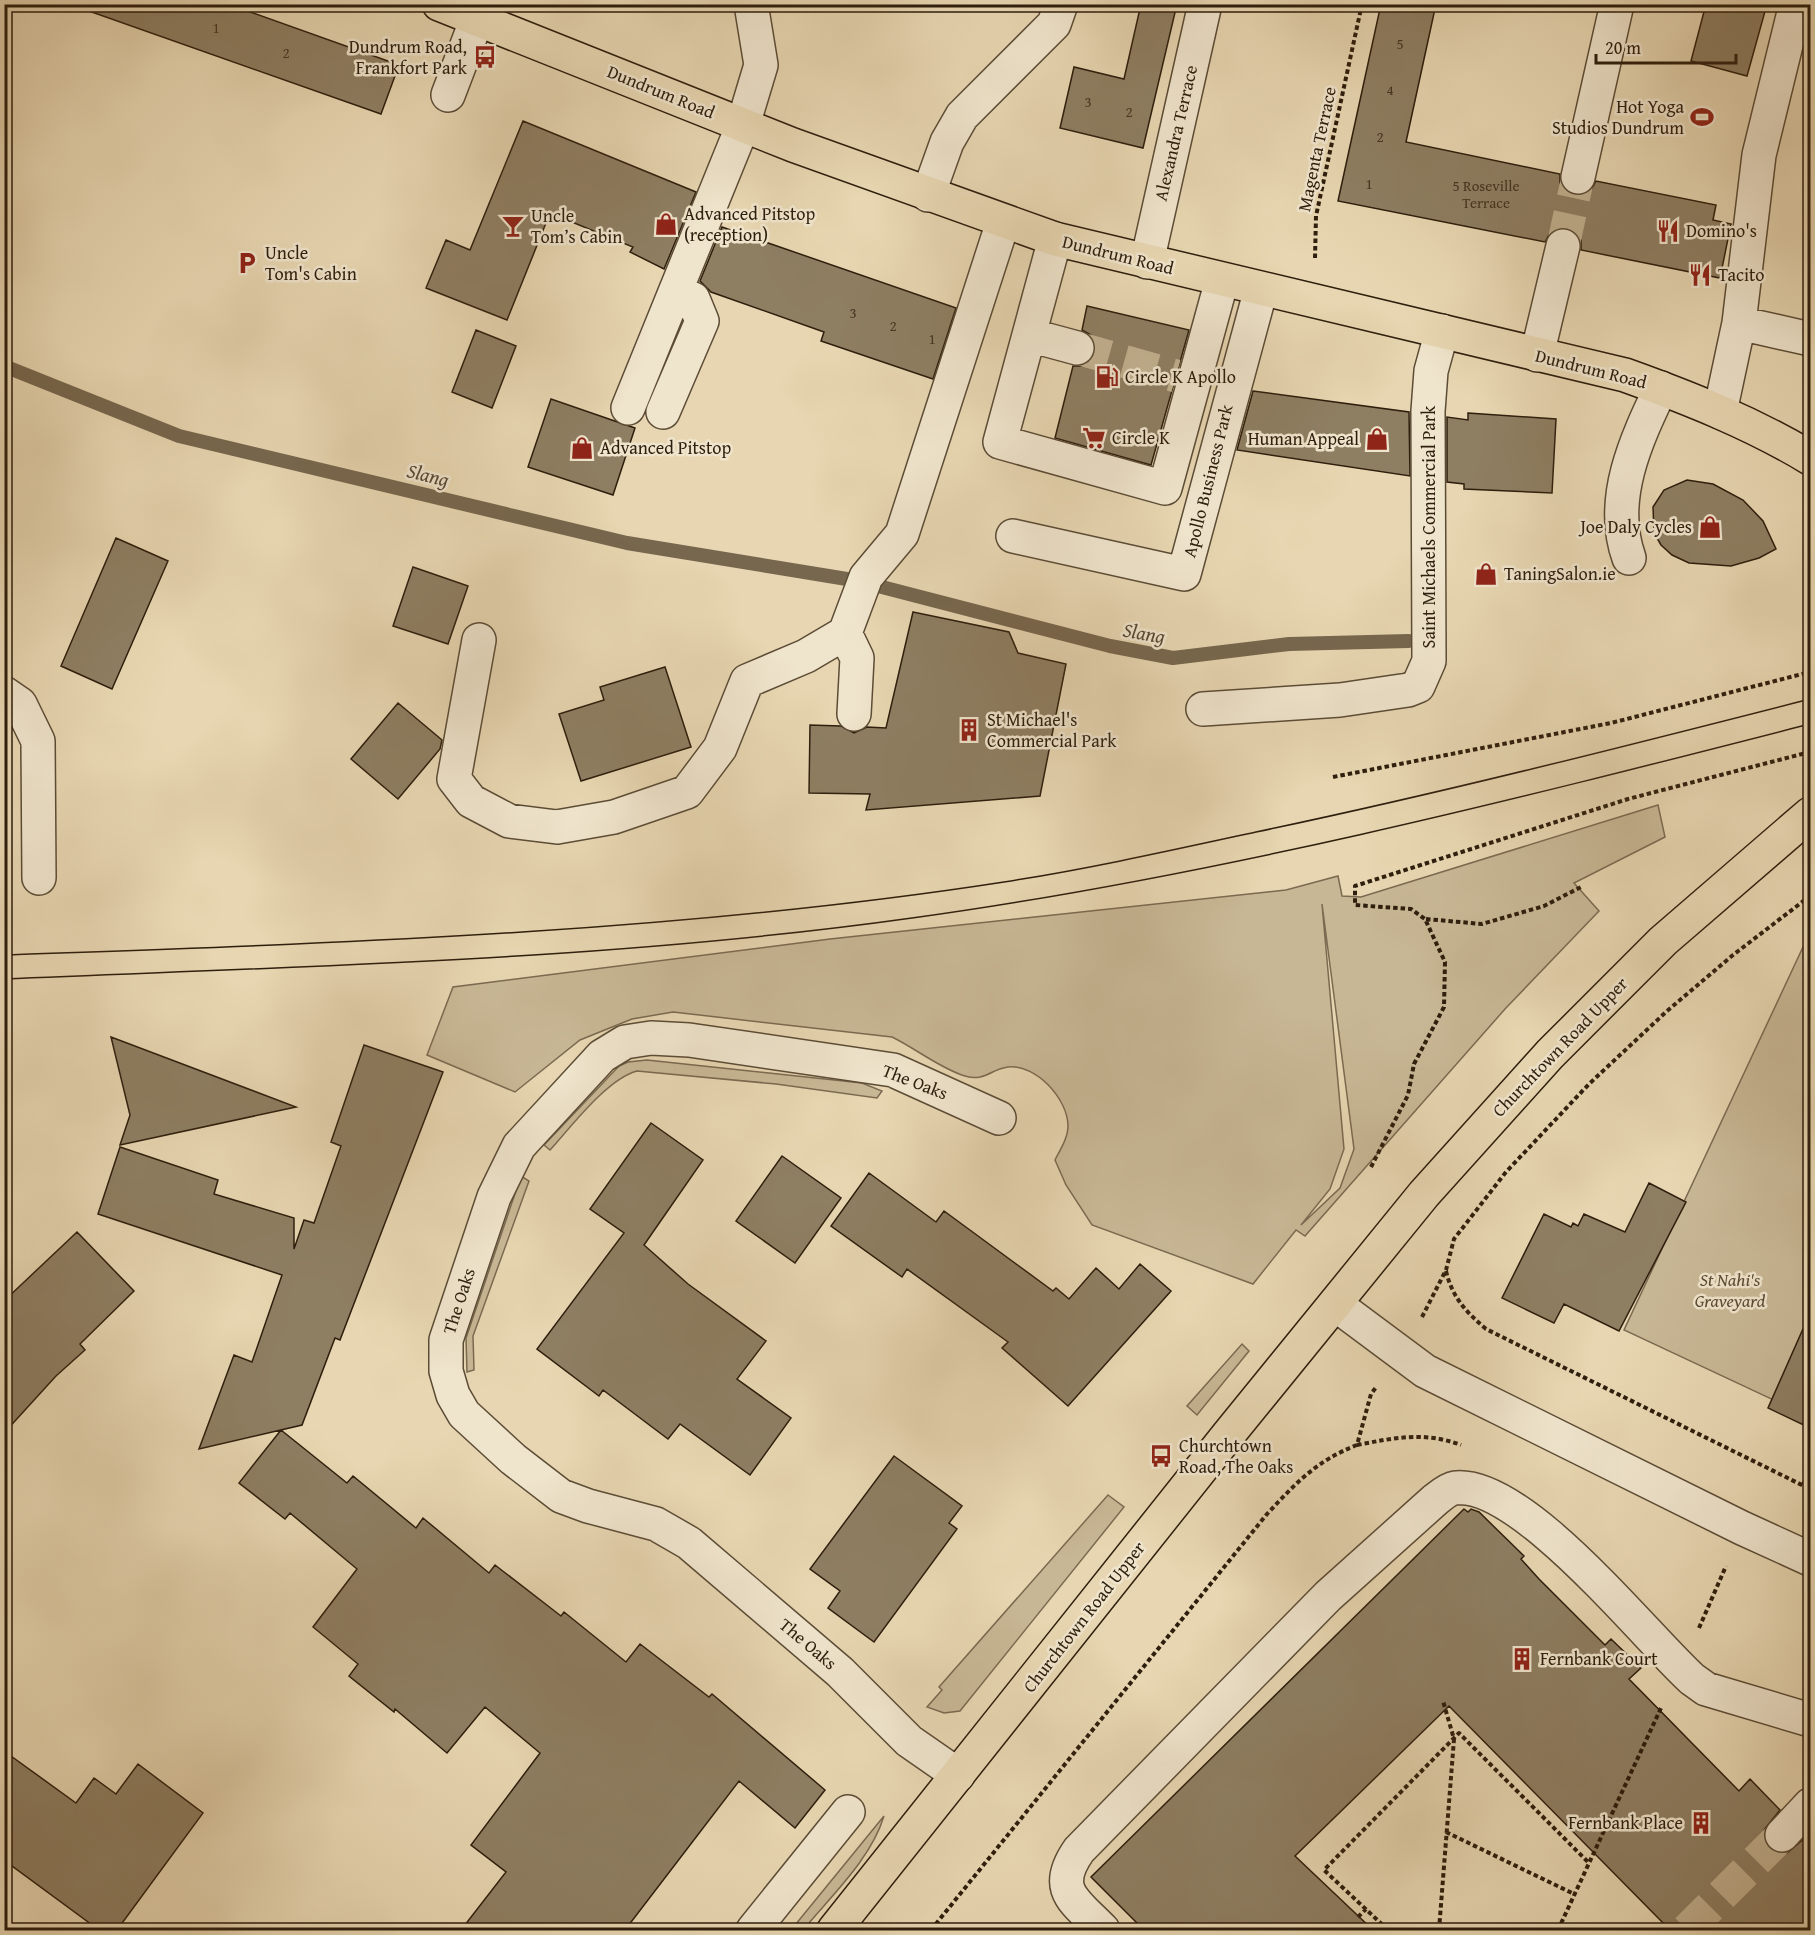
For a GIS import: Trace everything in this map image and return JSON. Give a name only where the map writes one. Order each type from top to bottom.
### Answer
[{"type":"main road","name":"Dundrum Road","points":[[439,4],[743,125],[1003,222],[1055,239],[1147,262],[1625,375],[1720,412],[1762,431],[1810,458]]},
{"type":"main road","name":"Churchtown Road Upper","points":[[834,1930],[1424,1194],[1550,1054],[1663,941],[1810,814]]},
{"type":"street","points":[[628,408],[743,125],[761,65],[751,4]]},
{"type":"street","points":[[928,195],[947,142],[962,116],[1054,24],[1061,4]]},
{"type":"street","name":"Alexandra Terrace","points":[[1147,262],[1205,4]]},
{"type":"street","points":[[1578,177],[1617,4]]},
{"type":"street","points":[[1720,412],[1739,323],[1759,154],[1796,4]]},
{"type":"street","points":[[448,95],[477,19]]},
{"type":"street","points":[[479,640],[454,778],[471,801],[509,820],[557,827],[614,817],[687,792],[720,748],[747,681],[806,656],[845,633],[866,577],[902,534],[1003,222]]},
{"type":"street","points":[[1055,239],[1000,442],[1165,488],[1185,378],[1222,280]]},
{"type":"street","points":[[1537,355],[1563,246]]},
{"type":"street","name":"Apollo Business Park","points":[[1013,536],[1184,574],[1261,289]]},
{"type":"street","points":[[663,412],[702,321],[693,299],[677,291]]},
{"type":"street","points":[[1739,323],[1810,339]]},
{"type":"street","name":"Saint Michaels Commercial Park","points":[[1203,709],[1340,700],[1408,690],[1418,686],[1429,661],[1428,411],[1431,371],[1442,331]]},
{"type":"street","points":[[1029,334],[1077,348]]},
{"type":"street","points":[[1629,558],[1623,540],[1622,522],[1628,465],[1661,388]]},
{"type":"street","points":[[845,633],[857,658],[854,714]]},
{"type":"street","points":[[4,693],[20,704],[38,741],[39,878]]},
{"type":"street","name":"The Oaks","points":[[958,1775],[909,1741],[833,1666],[689,1543],[656,1524],[588,1506],[561,1496],[513,1460],[464,1414],[453,1395],[446,1371],[446,1340],[494,1197],[508,1164],[519,1146],[602,1056],[625,1042],[651,1038],[689,1040],[893,1070],[999,1118]]},
{"type":"street","points":[[1335,1304],[1425,1371],[1742,1528],[1810,1559]]},
{"type":"street","points":[[1103,1930],[1072,1897],[1064,1884],[1067,1867],[1079,1850],[1328,1596],[1435,1500],[1453,1488],[1471,1490],[1494,1497],[1536,1523],[1680,1668],[1706,1689],[1810,1720]]},
{"type":"street","points":[[1782,1834],[1810,1805]]},
{"type":"street","points":[[753,1930],[848,1812]]},
{"type":"path","name":"Magenta Terrace","points":[[1315,301],[1316,216],[1362,4]]},
{"type":"path","points":[[1333,777],[1611,723],[1810,672]]},
{"type":"path","points":[[1371,1167],[1408,1095],[1414,1064],[1444,1007],[1445,962],[1425,919],[1411,909],[1355,905],[1354,886],[1628,799],[1810,752]]},
{"type":"path","points":[[1425,919],[1482,924],[1544,906],[1583,886]]},
{"type":"path","points":[[1438,1287],[1446,1270],[1454,1239],[1506,1172],[1589,1084],[1675,1004],[1733,955],[1810,896]]},
{"type":"path","points":[[1446,1270],[1455,1296],[1465,1311],[1486,1329],[1810,1489]]},
{"type":"path","points":[[1357,1445],[1371,1394]]},
{"type":"path","points":[[931,1930],[1267,1514],[1305,1473],[1330,1456],[1357,1445],[1392,1437],[1420,1435],[1442,1438],[1472,1450],[1496,1407]]},
{"type":"path","points":[[1803,1485],[1810,1469]]},
{"type":"path","points":[[1558,1930],[1680,1668],[1742,1528]]},
{"type":"path","points":[[1439,1930],[1454,1739],[1443,1701]]},
{"type":"path","points":[[1388,1930],[1324,1869],[1459,1733],[1588,1862]]},
{"type":"path","points":[[1446,1832],[1575,1894]]},
{"type":"path","points":[[1358,1917],[1366,1909]]},
{"type":"green space","points":[[1658,805],[1665,837],[1574,883],[1599,911],[1505,1009],[1305,1236],[1296,1230],[1253,1284],[1092,1225],[1066,1185],[1055,1160],[1068,1130],[1063,1105],[1039,1077],[1019,1068],[1002,1068],[978,1077],[965,1076],[892,1037],[673,1012],[632,1019],[580,1040],[515,1092],[427,1055],[453,987],[830,939],[1286,890],[1338,876],[1342,896],[1361,897]],"holes":[[[1322,904],[1354,1149],[1340,1188],[1301,1225],[1330,1189],[1344,1149]]]},
{"type":"green space","name":"St Nahi's Graveyard","points":[[1810,932],[1810,1417],[1624,1330]]},
{"type":"green space","points":[[647,1060],[862,1083],[882,1091],[877,1098],[776,1084],[637,1071],[614,1083],[602,1093],[550,1150],[544,1145],[619,1066],[628,1062]]},
{"type":"green space","points":[[521,1176],[529,1181],[473,1336],[474,1370],[467,1372],[466,1338]]},
{"type":"green space","points":[[1242,1344],[1249,1351],[1197,1415],[1187,1406]]},
{"type":"green space","points":[[1108,1495],[1124,1507],[960,1711],[944,1713],[927,1707],[942,1690],[939,1687]]},
{"type":"green space","points":[[884,1816],[870,1847],[849,1876],[803,1930],[791,1930]]},
{"type":"building","points":[[87,4],[228,4],[399,65],[381,114],[86,10]]},
{"type":"building","points":[[1141,4],[1177,4],[1143,148],[1060,128],[1074,67],[1124,79]]},
{"type":"building","points":[[1381,4],[1436,4],[1406,142],[1560,174],[1560,183],[1565,190],[1574,195],[1584,195],[1591,190],[1596,181],[1716,205],[1713,220],[1731,224],[1720,278],[1581,250],[1581,240],[1576,233],[1567,228],[1557,228],[1550,233],[1545,242],[1338,201]]},
{"type":"building","points":[[1706,4],[1767,4],[1747,76],[1691,61]]},
{"type":"building","name":"Uncle Tom’s Cabin","points":[[523,121],[696,192],[664,269],[630,252],[633,247],[550,213],[507,320],[426,288],[446,240],[470,250]]},
{"type":"building","points":[[722,227],[956,308],[933,379],[821,341],[824,332],[711,292],[700,281]]},
{"type":"building","points":[[1087,306],[1189,330],[1151,465],[1055,438],[1073,366],[1082,366],[1090,362],[1095,352],[1095,344],[1091,335],[1082,330]]},
{"type":"building","points":[[476,330],[516,346],[492,408],[452,392]]},
{"type":"building","points":[[1253,391],[1409,412],[1410,476],[1237,450]]},
{"type":"building","name":"Advanced Pitstop","points":[[551,399],[635,428],[613,495],[528,467]]},
{"type":"building","points":[[1468,413],[1556,419],[1552,493],[1464,489],[1464,484],[1447,482],[1447,417],[1468,420]]},
{"type":"building","name":"Joe Daly Cycles","points":[[1687,480],[1713,484],[1743,500],[1763,521],[1776,549],[1759,558],[1731,566],[1689,563],[1672,555],[1661,545],[1654,533],[1653,507],[1664,490]]},
{"type":"building","points":[[116,538],[168,561],[112,689],[61,666]]},
{"type":"building","points":[[413,567],[468,586],[448,644],[393,626]]},
{"type":"building","name":"St Michael's Commercial Park","points":[[913,612],[1009,632],[1018,653],[1066,664],[1040,796],[866,810],[870,794],[809,793],[810,725],[841,726],[854,733],[867,727],[886,728]]},
{"type":"building","points":[[665,667],[691,747],[581,781],[559,714],[604,700],[600,687]]},
{"type":"building","points":[[398,703],[442,740],[440,749],[398,799],[351,759]]},
{"type":"building","points":[[111,1037],[296,1107],[120,1145],[130,1115]]},
{"type":"building","points":[[364,1045],[443,1072],[340,1340],[335,1338],[302,1425],[199,1449],[234,1355],[252,1362],[282,1275],[98,1214],[120,1147],[218,1180],[214,1194],[294,1218],[294,1249],[304,1220],[314,1223],[341,1146],[331,1142]]},
{"type":"building","points":[[651,1123],[703,1160],[644,1245],[688,1284],[766,1341],[737,1379],[791,1418],[750,1475],[680,1424],[668,1439],[603,1390],[599,1396],[537,1349],[624,1233],[590,1209]]},
{"type":"building","points":[[782,1156],[841,1198],[795,1263],[736,1221]]},
{"type":"building","points":[[869,1173],[936,1222],[944,1211],[1053,1291],[1056,1288],[1069,1299],[1096,1268],[1119,1289],[1140,1264],[1171,1291],[1068,1406],[1002,1348],[1008,1342],[907,1269],[902,1277],[831,1226]]},
{"type":"building","points":[[1649,1183],[1686,1202],[1619,1331],[1564,1304],[1554,1323],[1502,1298],[1544,1214],[1571,1227],[1573,1223],[1578,1226],[1584,1214],[1625,1232]]},
{"type":"building","points":[[77,1232],[134,1291],[80,1344],[85,1350],[56,1376],[4,1433],[4,1301]]},
{"type":"building","points":[[1810,1313],[1810,1428],[1768,1408]]},
{"type":"building","points":[[281,1430],[347,1483],[353,1476],[416,1528],[423,1518],[489,1573],[495,1565],[561,1616],[564,1612],[626,1662],[640,1644],[709,1697],[712,1694],[825,1790],[795,1828],[739,1781],[625,1930],[461,1930],[506,1872],[471,1845],[540,1753],[485,1707],[447,1753],[395,1709],[394,1712],[349,1676],[358,1664],[313,1627],[357,1569],[290,1513],[285,1519],[239,1483]]},
{"type":"building","points":[[894,1456],[962,1506],[949,1523],[957,1529],[874,1642],[828,1608],[840,1591],[810,1569]]},
{"type":"building","points":[[1464,1509],[1468,1512],[1471,1509],[1479,1512],[1524,1556],[1521,1559],[1539,1579],[1605,1645],[1611,1639],[1641,1668],[1629,1679],[1739,1791],[1750,1779],[1780,1810],[1764,1830],[1764,1840],[1769,1848],[1777,1853],[1787,1853],[1806,1837],[1810,1842],[1810,1930],[1670,1930],[1449,1706],[1295,1856],[1373,1930],[1144,1930],[1091,1877]]},
{"type":"building","points":[[4,1751],[76,1803],[94,1778],[116,1794],[138,1764],[203,1813],[117,1930],[99,1930],[4,1860]]},
{"type":"waterway","name":"Slang","points":[[4,366],[179,436],[627,543],[853,580]]},
{"type":"waterway","name":"Slang","points":[[878,586],[1110,646],[1173,658],[1289,644],[1409,641]]},
{"type":"tunnel","points":[[1563,246],[1578,177]]},
{"type":"tunnel","points":[[1077,348],[1176,376]]},
{"type":"tunnel","points":[[1687,1930],[1782,1835]]},
{"type":"tram line","points":[[4,955],[380,940],[631,924],[756,913],[1004,882],[1130,859],[1326,817],[1465,785],[1810,699]]},
{"type":"tram line","points":[[4,979],[345,965],[573,952],[799,932],[912,918],[1139,881],[1364,834],[1810,724]]},
{"type":"place","name":"Dundrum Road, Frankfort Park","points":[[485,57]]},
{"type":"place","name":"Hot Yoga Studios Dundrum","points":[[1702,117]]},
{"type":"place","name":"Advanced Pitstop (reception)","points":[[666,224]]},
{"type":"place","name":"Uncle Tom’s Cabin","points":[[513,226]]},
{"type":"place","name":"Domino's","points":[[1668,231]]},
{"type":"place","name":"Uncle Tom's Cabin","points":[[247,263]]},
{"type":"place","name":"Tacito","points":[[1700,275]]},
{"type":"place","name":"Circle K Apollo","points":[[1107,377]]},
{"type":"place","name":"Circle K","points":[[1094,438]]},
{"type":"place","name":"Human Appeal","points":[[1377,439]]},
{"type":"place","name":"Advanced Pitstop","points":[[582,448]]},
{"type":"place","name":"Joe Daly Cycles","points":[[1710,527]]},
{"type":"place","name":"TaningSalon.ie","points":[[1486,574]]},
{"type":"place","name":"St Michael's Commercial Park","points":[[969,730]]},
{"type":"place","name":"Churchtown Road, The Oaks","points":[[1161,1456]]},
{"type":"place","name":"Fernbank Court","points":[[1522,1659]]},
{"type":"place","name":"Fernbank Place","points":[[1701,1823]]}]
